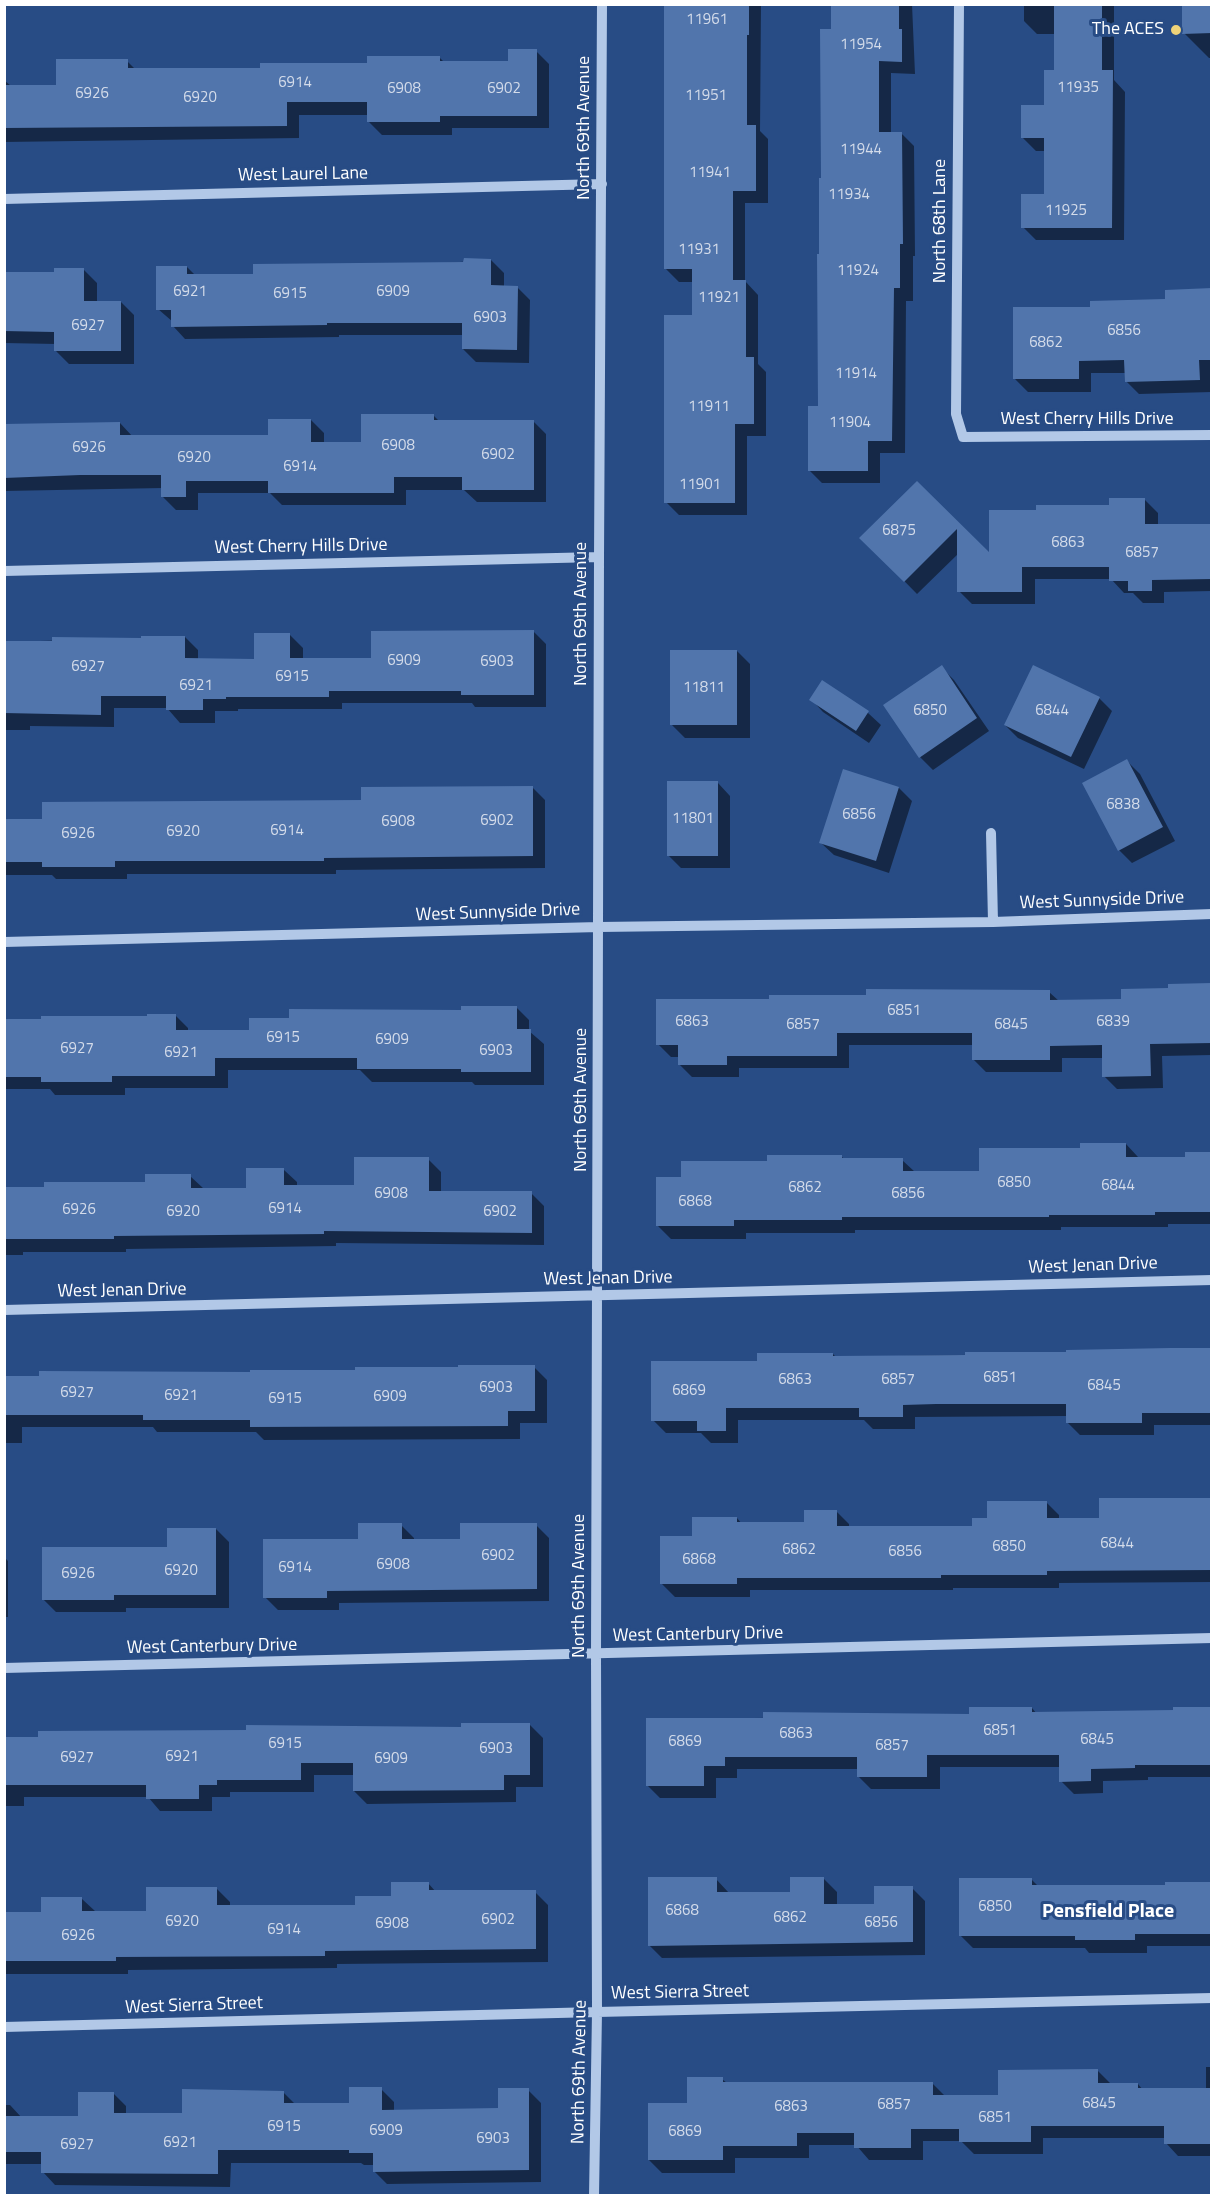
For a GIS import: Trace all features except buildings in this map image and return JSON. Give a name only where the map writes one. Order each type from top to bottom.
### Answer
[{"type":"street","name":"North 69th Avenue","points":[[594,2196],[597,2012],[598,557],[602,4]]},
{"type":"street","name":"North 68th Lane","points":[[959,4],[956,414],[963,437]]},
{"type":"street","name":"West Laurel Lane","points":[[4,200],[602,184]]},
{"type":"street","name":"West Cherry Hills Drive","points":[[963,437],[1212,435]]},
{"type":"street","name":"West Cherry Hills Drive","points":[[4,571],[598,557]]},
{"type":"street","points":[[991,833],[993,922]]},
{"type":"street","name":"West Sunnyside Drive","points":[[4,942],[598,927],[993,922],[1212,914]]},
{"type":"street","name":"West Jenan Drive","points":[[4,1310],[1212,1280]]},
{"type":"street","name":"West Canterbury Drive","points":[[4,1668],[1212,1638]]},
{"type":"street","name":"West Sierra Street","points":[[4,2027],[1212,1998]]},
{"type":"place","name":"The ACES","points":[[1176,30]]},
{"type":"district","name":"Pensfield Place","points":[[1108,1912]]}]
